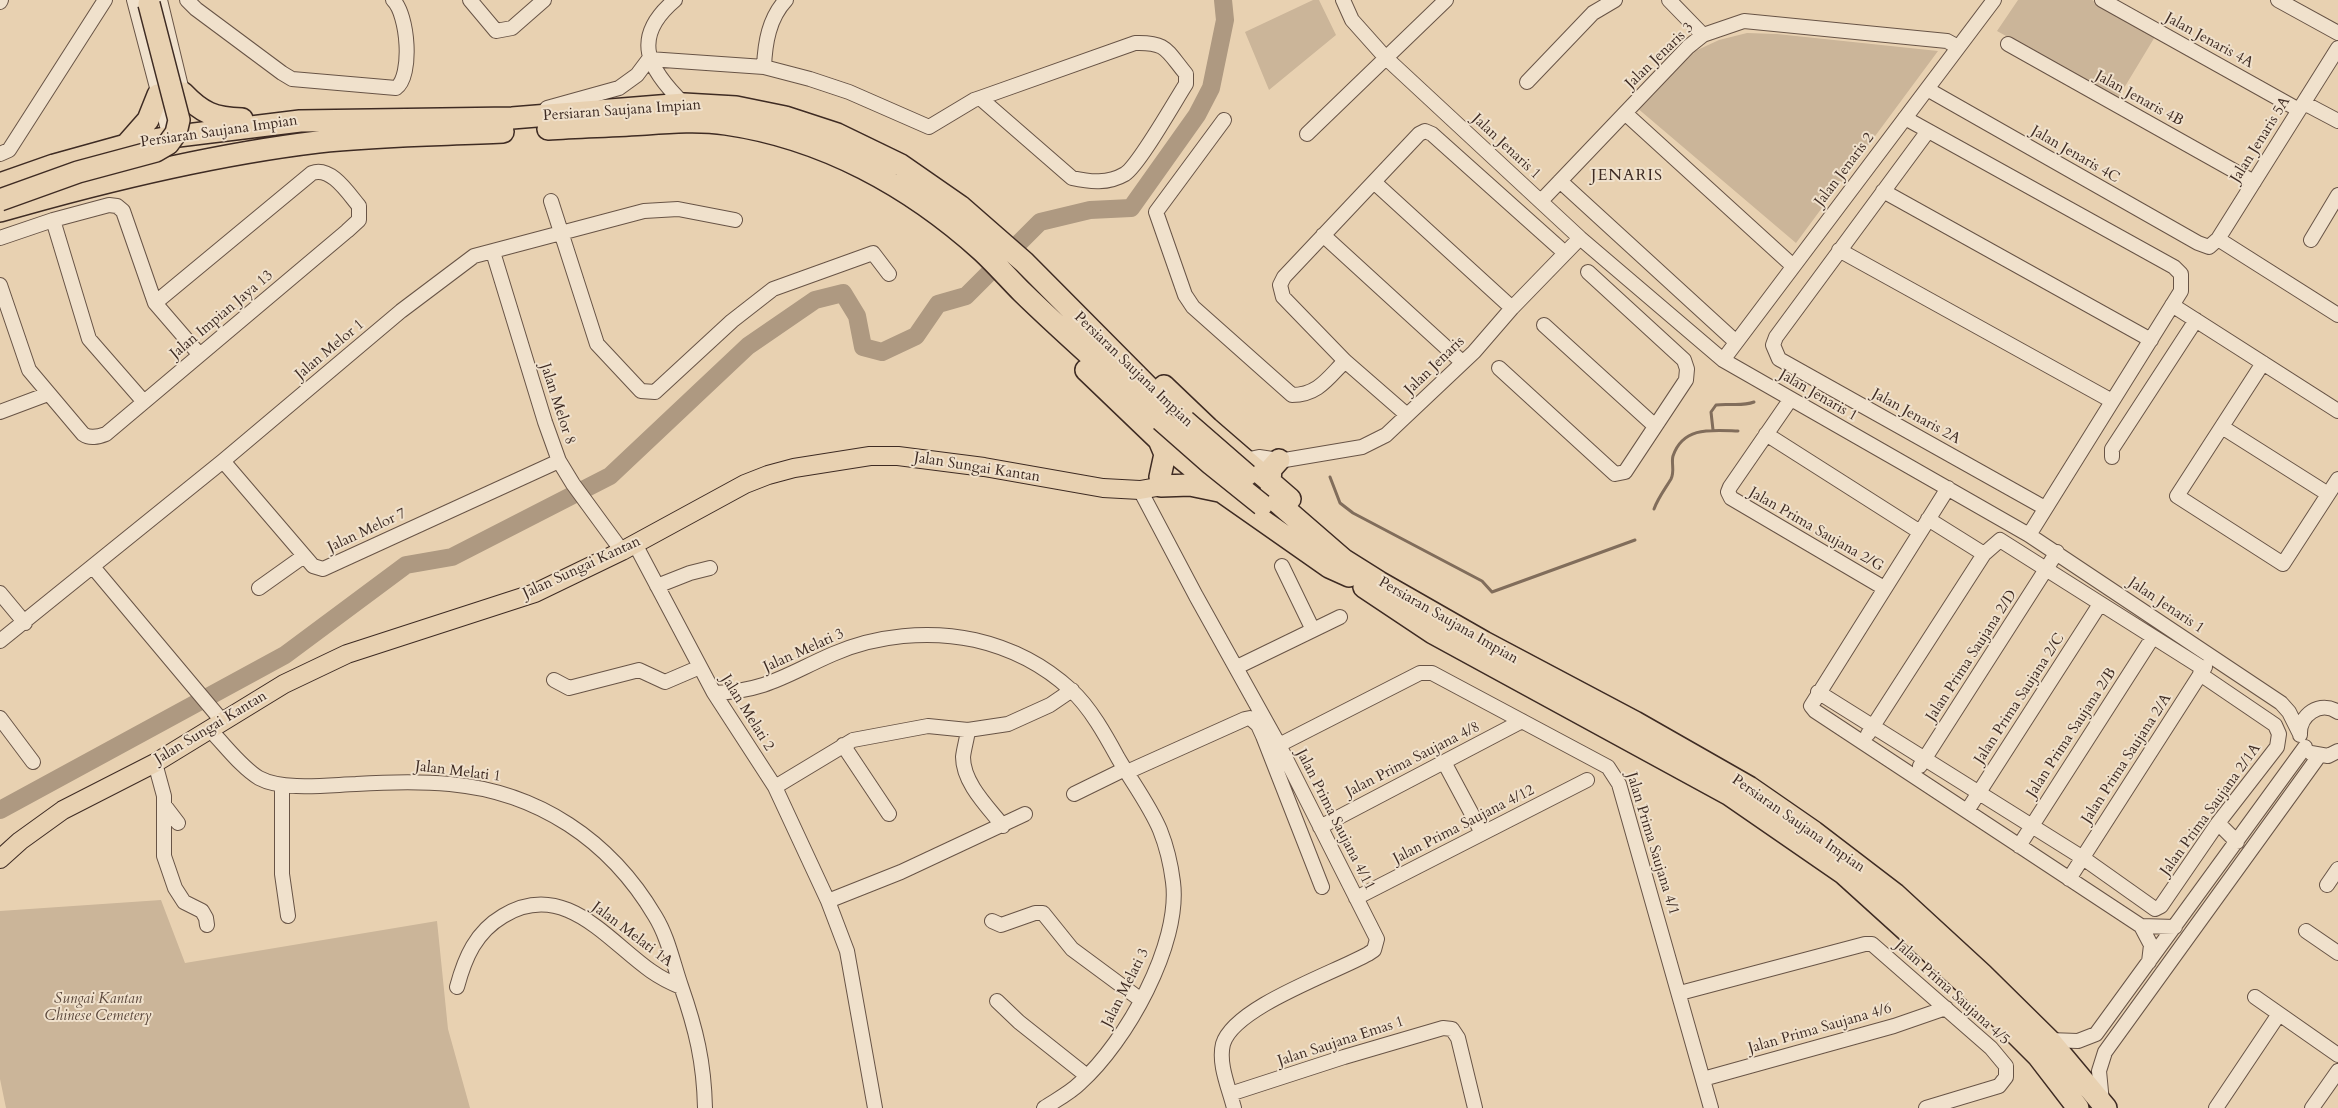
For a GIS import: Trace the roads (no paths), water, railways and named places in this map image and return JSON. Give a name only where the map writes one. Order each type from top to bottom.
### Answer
[{"type":"highway","points":[[0,200],[78,172],[156,151],[168,144],[176,133],[179,120],[148,1]]},
{"type":"highway","points":[[183,93],[204,112],[215,117],[300,121]]},
{"type":"highway","points":[[126,145],[148,120],[158,95]]},
{"type":"highway","name":"Persiaran Saujana Impian","points":[[0,184],[54,165],[126,145],[176,140],[300,121],[512,118],[684,104],[736,107],[785,118],[837,134],[901,165],[960,206],[994,242],[1016,286],[1164,423],[1260,482],[1344,560],[1484,642],[1635,722],[1749,787],[1821,837],[1895,894],[1982,974],[2049,1040],[2104,1105]]},
{"type":"highway","name":"Persiaran Saujana Impian","points":[[0,211],[104,181],[268,149],[319,142],[682,122],[724,124],[768,131],[811,144],[852,161],[994,242]]},
{"type":"highway","points":[[104,181],[114,172],[169,156],[176,140],[187,152],[278,138],[319,142]]},
{"type":"highway","points":[[994,242],[1026,259],[1208,428],[1260,482],[1279,460]]},
{"type":"highway","name":"Persiaran Saujana Impian","points":[[1026,259],[1164,423]]},
{"type":"highway","points":[[1164,423],[1200,474],[1222,492],[1329,566],[1349,576]]},
{"type":"highway","points":[[1164,423],[1165,454],[1161,482],[1222,492]]},
{"type":"highway","name":"Persiaran Saujana Impian","points":[[1260,482],[1349,576],[1433,633],[1730,795],[1843,874],[1969,986],[2038,1056],[2078,1108]]},
{"type":"main road","name":"Jalan Sungai Kantan","points":[[0,860],[20,841],[62,810],[155,763],[284,684],[347,654],[535,593],[628,547],[745,484],[794,468],[846,458],[898,456],[984,467],[1081,485],[1140,490],[1161,482]]},
{"type":"main road","name":"Jalan Sungai Kantan","points":[[1120,488],[1200,474],[1260,482]]},
{"type":"street","points":[[0,154],[9,150],[105,0]]},
{"type":"street","points":[[187,0],[203,15],[292,79],[396,88],[402,81],[408,41],[403,18],[393,0]]},
{"type":"street","points":[[470,0],[496,31],[512,28],[544,0]]},
{"type":"street","points":[[675,0],[660,13],[653,23],[649,38],[649,59],[657,72],[684,104]]},
{"type":"street","points":[[764,67],[765,45],[775,14],[786,0]]},
{"type":"street","name":"Jalan Jenaris 1","points":[[1343,0],[1352,20],[1385,57],[1580,238],[1723,360],[2057,552],[2281,702]]},
{"type":"street","points":[[1307,134],[1446,0]]},
{"type":"street","points":[[1527,82],[1593,12],[1614,0]]},
{"type":"street","points":[[1669,0],[1703,35]]},
{"type":"street","name":"Jalan Jenaris 2","points":[[1723,360],[1994,0]]},
{"type":"street","name":"Jalan Jenaris 4A","points":[[2102,0],[2301,106],[2338,121]]},
{"type":"street","points":[[2278,0],[2338,33]]},
{"type":"street","points":[[148,1],[183,93],[183,118],[176,140]]},
{"type":"street","points":[[148,1],[158,95],[176,140]]},
{"type":"street","name":"Jalan Jenaris 3","points":[[1541,201],[1703,35],[1744,21],[1947,41],[1958,47]]},
{"type":"street","points":[[649,59],[764,67],[849,92],[925,126],[932,125],[980,98],[1134,44],[1157,43],[1163,47],[1186,74],[1186,84],[1131,170],[1106,181],[1092,182],[1072,178],[980,98]]},
{"type":"street","name":"Jalan Jenaris 4B","points":[[2008,44],[2254,182]]},
{"type":"street","name":"Jalan Jenaris 5A","points":[[2214,243],[2338,48]]},
{"type":"street","points":[[512,118],[619,88],[637,75],[649,59]]},
{"type":"street","name":"Jalan Jenaris 4C","points":[[1927,89],[2198,243],[2214,243],[2338,315]]},
{"type":"street","points":[[1625,113],[1793,266]]},
{"type":"street","points":[[1905,118],[2174,267],[2181,274],[2182,283],[2180,291],[2172,305],[2029,535]]},
{"type":"street","points":[[1224,120],[1156,212],[1185,295],[1194,307],[1292,395],[1306,395],[1314,391],[1345,361]]},
{"type":"street","points":[[1407,415],[1345,361],[1282,297],[1280,285],[1284,276],[1419,134],[1425,131],[1432,134],[1565,253]]},
{"type":"street","points":[[1928,131],[1839,250],[2112,401]]},
{"type":"street","name":"Jalan Impian Jaya 13","points":[[48,394],[82,434],[92,437],[106,434],[347,231],[359,220],[359,206],[328,173],[320,171],[312,173],[156,304]]},
{"type":"street","points":[[1560,181],[1736,342]]},
{"type":"street","points":[[1374,182],[1512,308]]},
{"type":"street","points":[[1883,192],[2151,340]]},
{"type":"street","points":[[2311,240],[2334,212],[2338,196]]},
{"type":"street","points":[[550,201],[597,344],[641,391],[655,392],[732,321],[778,286],[873,253],[889,274]]},
{"type":"street","points":[[0,238],[53,220],[109,205],[117,206],[123,210],[156,304],[199,354]]},
{"type":"street","name":"Jalan Melor 1","points":[[0,641],[223,461],[401,310],[469,259],[479,254],[493,252],[644,211],[678,209],[735,220]]},
{"type":"street","points":[[53,220],[89,339],[144,402]]},
{"type":"street","points":[[1323,235],[1462,362]]},
{"type":"street","name":"Jalan Jenaris","points":[[1260,482],[1259,457],[1279,460],[1362,448],[1386,435],[1462,362],[1580,238]]},
{"type":"street","name":"Jalan Jenaris 2A","points":[[1839,250],[1776,337],[1773,345],[1779,359],[2045,508]]},
{"type":"street","name":"Jalan Melor 8","points":[[493,252],[545,422],[559,461],[589,505],[628,547]]},
{"type":"street","points":[[1499,368],[1615,474],[1625,472],[1686,380],[1687,369],[1684,360],[1588,272]]},
{"type":"street","points":[[0,285],[5,322],[29,370],[48,394],[0,412]]},
{"type":"street","points":[[1626,307],[1640,290]]},
{"type":"street","points":[[2172,305],[2338,411]]},
{"type":"street","points":[[2112,457],[2112,449],[2196,320]]},
{"type":"street","points":[[1544,325],[1655,426]]},
{"type":"street","points":[[2263,363],[2177,496],[2283,564],[2338,479]]},
{"type":"street","name":"Jalan Prima Saujana 2/G","points":[[1790,400],[1728,492],[1731,498],[1884,588]]},
{"type":"street","points":[[2222,427],[2328,494]]},
{"type":"street","points":[[1766,434],[1920,532]]},
{"type":"street","name":"Jalan Melor 7","points":[[223,461],[313,566],[323,569],[559,461]]},
{"type":"street","points":[[1948,488],[1815,696],[1811,706],[1815,711],[2141,926],[2151,945],[2149,962]]},
{"type":"street","name":"Jalan Prima Saujana 4/11","points":[[1140,490],[1279,745],[1377,939],[1374,950],[1262,1006],[1236,1024],[1226,1037],[1222,1053],[1234,1108]]},
{"type":"street","points":[[1863,743],[1984,554],[1928,519]]},
{"type":"street","name":"Jalan Prima Saujana 2/1A","points":[[1984,554],[1995,542],[2000,540],[2153,637],[2275,725],[2279,734],[2276,747],[2218,824],[2161,906],[2155,909],[2083,858]]},
{"type":"street","name":"Jalan Melati 2","points":[[628,547],[657,586],[714,693],[774,787],[828,901],[850,967],[875,1108]]},
{"type":"street","name":"Jalan Prima Saujana 2/D","points":[[1914,776],[2057,552]]},
{"type":"street","points":[[259,588],[304,556]]},
{"type":"street","points":[[1282,566],[1313,630]]},
{"type":"street","name":"Jalan Melati 1","points":[[93,567],[207,704],[216,726],[258,777],[282,785],[406,782],[451,784],[494,790],[538,807],[574,826],[608,856],[631,882],[655,916],[670,950],[692,1013],[701,1050],[705,1108]]},
{"type":"street","points":[[657,586],[690,573],[710,568]]},
{"type":"street","points":[[0,593],[24,623]]},
{"type":"street","name":"Jalan Prima Saujana 2/C","points":[[1967,812],[2100,604]]},
{"type":"street","points":[[1237,667],[1340,617]]},
{"type":"street","name":"Jalan Melati 3","points":[[714,693],[738,692],[764,686],[852,647],[910,635],[949,635],[1003,647],[1023,656],[1072,690],[1102,730],[1160,831],[1173,883],[1171,928],[1161,958],[1141,1000],[1118,1040],[1088,1076],[1044,1108]]},
{"type":"street","name":"Jalan Prima Saujana 2/B","points":[[2019,846],[2153,637]]},
{"type":"street","name":"Jalan Prima Saujana 2/A","points":[[2069,879],[2212,656]]},
{"type":"street","points":[[554,680],[569,688],[639,670],[665,682],[700,667]]},
{"type":"street","name":"Jalan Prima Saujana 4/1","points":[[1279,745],[1420,673],[1432,672],[1601,763],[1613,772],[1619,784],[1680,993],[1711,1108]]},
{"type":"street","points":[[774,787],[852,740],[928,726],[968,730],[1008,724],[1050,705],[1072,690]]},
{"type":"street","points":[[1815,696],[1873,726],[2083,858]]},
{"type":"street","points":[[2281,702],[2330,707]]},
{"type":"street","points":[[2281,702],[2289,712],[2305,747],[2319,756],[2337,753]]},
{"type":"street","points":[[2300,734],[2305,717],[2330,707]]},
{"type":"street","points":[[0,718],[33,762]]},
{"type":"street","points":[[1074,794],[1245,718],[1250,718],[1258,725],[1263,736],[1322,887]]},
{"type":"street","name":"Jalan Prima Saujana 4/8","points":[[1320,826],[1522,721]]},
{"type":"street","points":[[968,730],[963,756],[966,774],[1003,826]]},
{"type":"street","points":[[843,746],[889,814]]},
{"type":"street","points":[[2049,1040],[2078,1041],[2096,1034],[2305,747]]},
{"type":"street","points":[[2104,1105],[2099,1071],[2106,1052],[2319,756]]},
{"type":"street","points":[[1444,762],[1482,833]]},
{"type":"street","points":[[155,763],[165,806],[164,856],[172,880],[184,902],[202,911],[207,925]]},
{"type":"street","name":"Jalan Prima Saujana 4/12","points":[[1356,898],[1587,780]]},
{"type":"street","points":[[282,785],[282,874],[288,916]]},
{"type":"street","points":[[165,806],[178,823]]},
{"type":"street","points":[[828,901],[1003,826],[1025,814]]},
{"type":"street","points":[[2218,824],[2237,842]]},
{"type":"street","points":[[2327,885],[2338,869]]},
{"type":"street","name":"Jalan Melati 1A","points":[[457,987],[470,950],[481,933],[512,910],[547,905],[564,907],[582,917],[606,932],[650,971],[682,987]]},
{"type":"street","points":[[992,920],[1001,925],[1043,913],[1072,949],[1141,1000]]},
{"type":"street","points":[[2141,926],[2175,927]]},
{"type":"street","points":[[2306,932],[2338,953]]},
{"type":"street","name":"Jalan Prima Saujana 4/5","points":[[1680,993],[1865,944],[1872,944],[1998,1055],[2006,1066],[2007,1071],[2003,1083],[1976,1094],[1926,1108]]},
{"type":"street","points":[[2255,997],[2338,1055]]},
{"type":"street","points":[[998,1001],[1019,1022],[1088,1076]]},
{"type":"street","name":"Jalan Prima Saujana 4/6","points":[[1703,1079],[1894,1026],[1946,1008]]},
{"type":"street","points":[[2216,1108],[2279,1014]]},
{"type":"street","name":"Jalan Saujana Emas 1","points":[[1230,1094],[1443,1028],[1452,1030],[1458,1038],[1475,1108]]},
{"type":"street","points":[[2312,1108],[2338,1071]]},
{"type":"street","points":[[1976,1094],[1980,1108]]},
{"type":"waterway","points":[[0,810],[285,655],[406,565],[452,557],[610,476],[748,346],[815,300],[843,293],[857,316],[863,347],[882,352],[916,336],[938,304],[966,296],[1040,222],[1090,210],[1131,208],[1197,115],[1211,88],[1225,20],[1223,0]]},
{"type":"waterway","points":[[1713,430],[1711,412],[1716,405],[1754,402]]},
{"type":"waterway","points":[[1654,509],[1671,479],[1673,456],[1684,439],[1700,432],[1718,430],[1738,431]]},
{"type":"waterway","points":[[1330,477],[1340,503],[1353,513],[1482,581],[1492,592],[1635,540]]},
{"type":"district","name":"JENARIS","points":[[1627,176]]},
{"type":"park label","name":"Sungai Kantan Chinese Cemetery","points":[[98,1008]]}]
